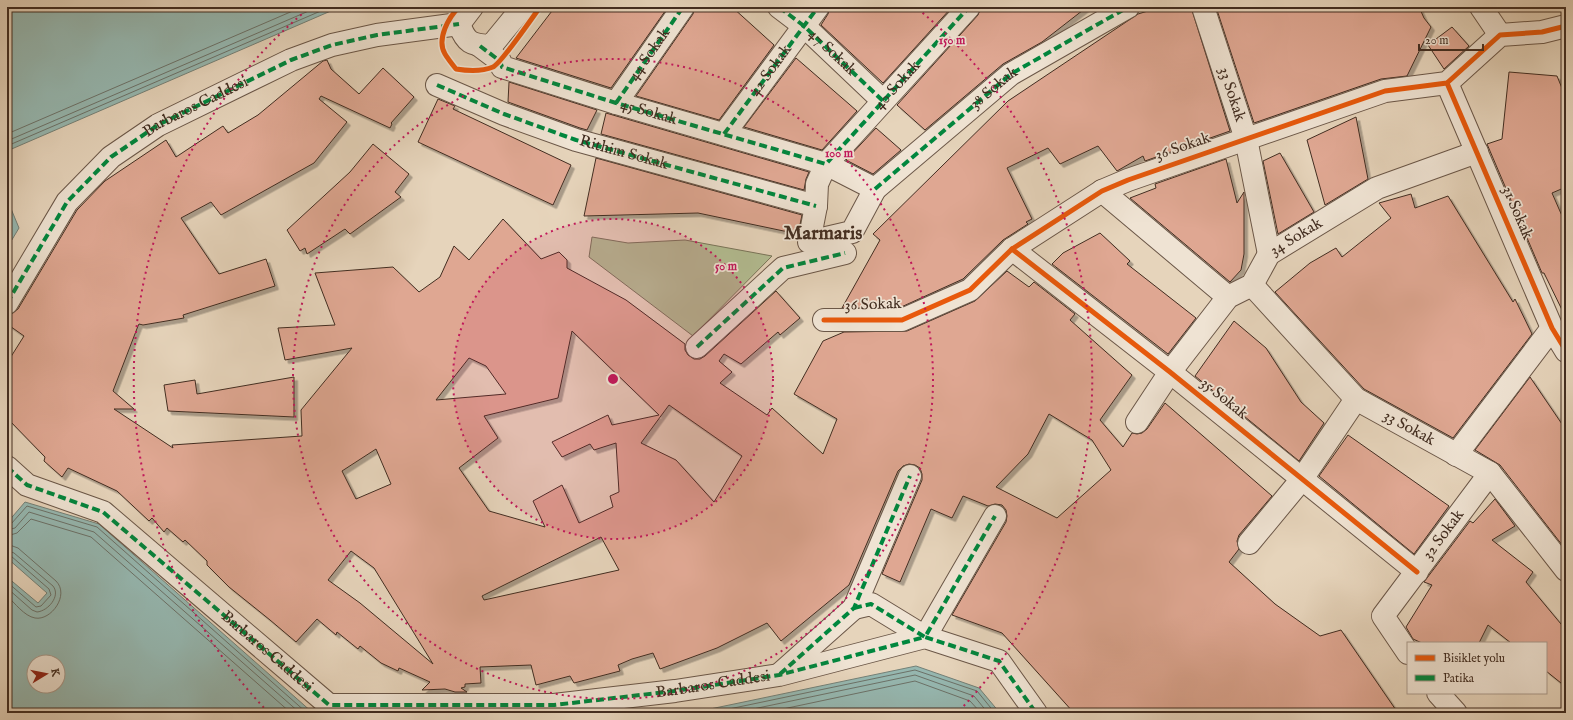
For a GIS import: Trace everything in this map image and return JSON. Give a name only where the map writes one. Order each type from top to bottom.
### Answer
[{"type":"street","points":[[459,24],[472,7]]},
{"type":"street","points":[[480,46],[491,46],[523,7]]},
{"type":"street","name":"44 Sokak","points":[[616,103],[683,7]]},
{"type":"street","name":"47 Sokak","points":[[779,7],[804,26],[883,101]]},
{"type":"street","name":"42 Sokak","points":[[724,134],[818,7]]},
{"type":"street","name":"40 Sokak","points":[[875,189],[852,232],[809,242],[816,206],[817,184],[826,164],[969,7]]},
{"type":"street","name":"38 Sokak","points":[[875,189],[1011,74],[1128,7]]},
{"type":"street","name":"33 Sokak","points":[[1203,7],[1246,139],[1270,254]]},
{"type":"street","points":[[1481,7],[1500,35]]},
{"type":"street","name":"45 Sokak","points":[[459,24],[464,37],[471,43],[480,46],[500,61],[502,67],[616,103],[826,164],[875,189]]},
{"type":"street","name":"Barbaros Caddesi","points":[[7,303],[67,202],[111,157],[158,125],[291,60],[332,45],[377,35],[459,24]]},
{"type":"street","points":[[1447,83],[1500,35],[1542,32],[1566,26]]},
{"type":"street","name":"36 Sokak","points":[[824,320],[902,320],[970,290],[1012,249],[1102,191],[1128,180],[1385,91],[1447,83]]},
{"type":"street","name":"31 Sokak","points":[[1447,83],[1552,328],[1566,351]]},
{"type":"street","name":"Rithim Sokak","points":[[437,85],[504,114],[576,140],[816,206]]},
{"type":"street","name":"34 Sokak","points":[[1252,285],[1270,254],[1377,188],[1477,152]]},
{"type":"street","points":[[1102,191],[1228,297]]},
{"type":"street","name":"35 Sokak","points":[[1012,249],[1170,372],[1417,572]]},
{"type":"street","points":[[697,347],[783,268],[845,253]]},
{"type":"street","points":[[1137,422],[1170,372],[1228,297],[1252,285]]},
{"type":"street","name":"33 Sokak","points":[[1252,285],[1356,399],[1490,474],[1566,570]]},
{"type":"street","points":[[1456,455],[1552,328]]},
{"type":"street","points":[[1250,543],[1302,479],[1356,399]]},
{"type":"street","name":"Barbaros Caddesi","points":[[7,467],[27,485],[103,512],[329,705],[554,706],[675,691],[778,675],[925,637]]},
{"type":"street","name":"32 Sokak","points":[[1407,652],[1383,616],[1490,474]]},
{"type":"street","points":[[778,675],[854,608],[910,476]]},
{"type":"street","points":[[925,637],[996,516]]},
{"type":"street","points":[[854,608],[871,604],[925,637],[999,661],[1036,713]]},
{"type":"street","points":[[1439,694],[1456,713]]},
{"type":"green space","points":[[592,237],[628,243],[685,240],[772,256],[693,336],[589,257]]},
{"type":"water","points":[[7,7],[340,7],[7,151]]},
{"type":"water","points":[[7,199],[19,228],[7,248]]},
{"type":"water","points":[[25,502],[99,524],[313,713],[7,713],[7,577],[38,603],[47,593],[7,558],[7,523]]},
{"type":"water","points":[[916,666],[979,688],[1000,713],[691,713]]},
{"type":"building","points":[[555,7],[668,7],[611,88],[516,58]]},
{"type":"building","points":[[695,7],[732,7],[774,45],[719,120],[636,96],[693,14]]},
{"type":"building","points":[[830,7],[952,7],[883,83],[821,25],[828,14]]},
{"type":"building","points":[[981,7],[1087,7],[1042,42],[1003,64],[925,130],[897,105],[978,15]]},
{"type":"building","points":[[1161,7],[1191,7],[1230,131],[1145,161],[1143,156],[1117,171],[1098,146],[1060,164],[1048,148],[1007,168],[1032,219],[1026,222],[1028,224],[1003,240],[963,279],[899,308],[842,308],[880,240],[873,234],[1008,101],[1138,14]]},
{"type":"building","points":[[1216,7],[1419,7],[1424,18],[1431,27],[1407,76],[1381,79],[1254,123]]},
{"type":"building","points":[[1452,27],[1469,46],[1444,69],[1428,45]]},
{"type":"building","points":[[796,58],[857,111],[822,150],[744,127]]},
{"type":"building","points":[[327,60],[331,69],[359,94],[383,68],[414,97],[391,123],[390,128],[321,96],[319,99],[347,122],[314,163],[221,215],[211,202],[181,218],[219,274],[266,259],[275,286],[183,315],[184,318],[143,325],[139,324],[113,391],[134,409],[114,409],[173,448],[172,445],[302,436],[301,410],[352,348],[285,360],[278,328],[335,325],[315,273],[393,267],[419,292],[440,277],[454,246],[469,260],[503,219],[541,259],[559,252],[567,260],[567,268],[626,300],[685,344],[685,350],[688,355],[694,359],[700,359],[705,356],[776,291],[800,318],[780,335],[778,332],[741,364],[724,354],[719,361],[732,372],[720,383],[767,415],[772,408],[823,454],[837,419],[794,394],[823,341],[844,332],[907,331],[975,301],[1007,271],[1029,287],[1034,282],[1075,314],[1070,320],[1132,375],[1100,420],[1123,447],[1132,433],[1142,433],[1147,429],[1165,403],[1272,496],[1239,535],[1237,541],[1239,549],[1229,562],[1275,604],[1320,636],[1341,630],[1398,713],[1074,713],[1002,633],[952,615],[1006,522],[1006,510],[1002,505],[995,504],[988,506],[963,496],[952,518],[931,509],[900,582],[882,574],[922,480],[920,468],[909,464],[903,466],[898,471],[849,585],[781,641],[767,623],[717,648],[660,669],[653,653],[618,665],[620,671],[574,683],[570,676],[536,685],[531,665],[480,667],[481,683],[465,684],[465,687],[461,688],[467,692],[455,692],[445,689],[422,690],[430,682],[399,668],[398,671],[381,663],[360,646],[358,649],[337,632],[336,635],[317,619],[296,642],[229,587],[207,565],[207,561],[185,540],[183,542],[167,528],[164,532],[152,518],[149,521],[117,491],[68,468],[62,477],[44,461],[45,457],[7,418],[7,363],[24,336],[7,324],[7,317],[18,309],[77,210],[105,181],[166,140],[176,157],[223,126],[228,133],[258,115],[323,61]],"holes":[[[572,331],[659,415],[612,425],[608,415],[552,442],[562,457],[590,444],[594,450],[616,443],[619,492],[610,496],[613,507],[579,523],[562,485],[533,501],[545,527],[489,511],[459,468],[498,438],[484,416],[558,398]],[[469,358],[486,366],[506,394],[436,400]],[[669,405],[742,456],[714,502],[676,460],[641,443]],[[1049,414],[1092,440],[1111,470],[1057,518],[996,487],[1028,454]],[[376,449],[391,484],[356,499],[342,471]],[[601,537],[619,570],[484,600],[482,596]],[[351,551],[374,568],[433,664],[360,603],[328,580]]]},
{"type":"building","points":[[1509,72],[1557,76],[1566,98],[1566,187],[1552,193],[1566,225],[1566,318],[1544,273],[1542,273],[1487,144],[1502,139]]},
{"type":"building","points":[[509,82],[597,110],[587,130],[580,128],[508,102]]},
{"type":"building","points":[[438,99],[455,106],[453,109],[571,165],[553,205],[418,142]]},
{"type":"building","points":[[606,113],[809,172],[804,190],[601,134]]},
{"type":"building","points":[[1356,117],[1368,179],[1325,205],[1307,140]]},
{"type":"building","points":[[876,128],[901,150],[873,174],[846,160]]},
{"type":"building","points":[[373,144],[409,174],[395,192],[401,197],[350,234],[345,229],[307,254],[305,248],[300,251],[287,230],[350,172]]},
{"type":"building","points":[[1280,153],[1314,212],[1278,234],[1263,161]]},
{"type":"building","points":[[596,158],[802,215],[798,234],[698,213],[584,216]]},
{"type":"building","points":[[1226,159],[1237,203],[1244,192],[1244,254],[1241,270],[1230,282],[1130,198],[1156,188],[1155,184]]},
{"type":"building","points":[[1411,194],[1415,208],[1448,196],[1513,302],[1515,299],[1532,334],[1453,438],[1364,389],[1275,292],[1310,263],[1336,248],[1342,257],[1391,218],[1379,203]]},
{"type":"building","points":[[1100,233],[1130,261],[1127,264],[1196,318],[1168,354],[1052,264],[1063,253]]},
{"type":"building","points":[[1234,321],[1266,348],[1301,402],[1324,423],[1299,461],[1195,376]]},
{"type":"building","points":[[294,377],[294,417],[168,411],[164,385],[195,380],[197,394]]},
{"type":"building","points":[[1530,377],[1566,430],[1566,550],[1500,465],[1475,450]]},
{"type":"building","points":[[1348,435],[1449,506],[1414,554],[1319,476]]},
{"type":"building","points":[[1495,499],[1515,526],[1492,540],[1533,572],[1526,582],[1566,630],[1566,687],[1547,672],[1547,642],[1510,642],[1488,625],[1480,642],[1420,642],[1413,639],[1406,627],[1432,585],[1424,582],[1470,521],[1473,523]]},
{"type":"marked path","points":[[616,103],[683,7]]},
{"type":"marked path","points":[[779,7],[804,26],[883,101]]},
{"type":"marked path","points":[[724,134],[818,7]]},
{"type":"marked path","points":[[480,46],[500,61],[502,67],[616,103],[826,164],[969,7]]},
{"type":"marked path","points":[[875,189],[1011,74],[1128,7]]},
{"type":"marked path","points":[[7,303],[67,202],[111,157],[158,125],[291,60],[332,45],[377,35],[459,24]]},
{"type":"marked path","points":[[437,85],[504,114],[576,140],[816,206]]},
{"type":"marked path","points":[[697,347],[783,268],[845,253]]},
{"type":"marked path","points":[[7,467],[27,485],[103,512],[329,705],[554,705],[675,691],[779,675],[925,637],[999,661],[1036,713]]},
{"type":"marked path","points":[[780,674],[854,608],[910,476]]},
{"type":"marked path","points":[[854,608],[871,604],[925,637],[995,516]]},
{"type":"cycle path","points":[[459,7],[451,16],[445,29],[442,42],[443,48],[446,56],[456,69],[474,71],[488,69],[497,64],[540,7]]},
{"type":"cycle path","points":[[824,320],[902,320],[970,290],[1012,249],[1102,191],[1128,180],[1385,91],[1447,83],[1500,35],[1542,32],[1566,26]]},
{"type":"cycle path","points":[[1447,83],[1552,328],[1566,351]]},
{"type":"cycle path","points":[[1012,249],[1170,372],[1417,572]]},
{"type":"district","name":"Marmaris","points":[[823,233]]}]
